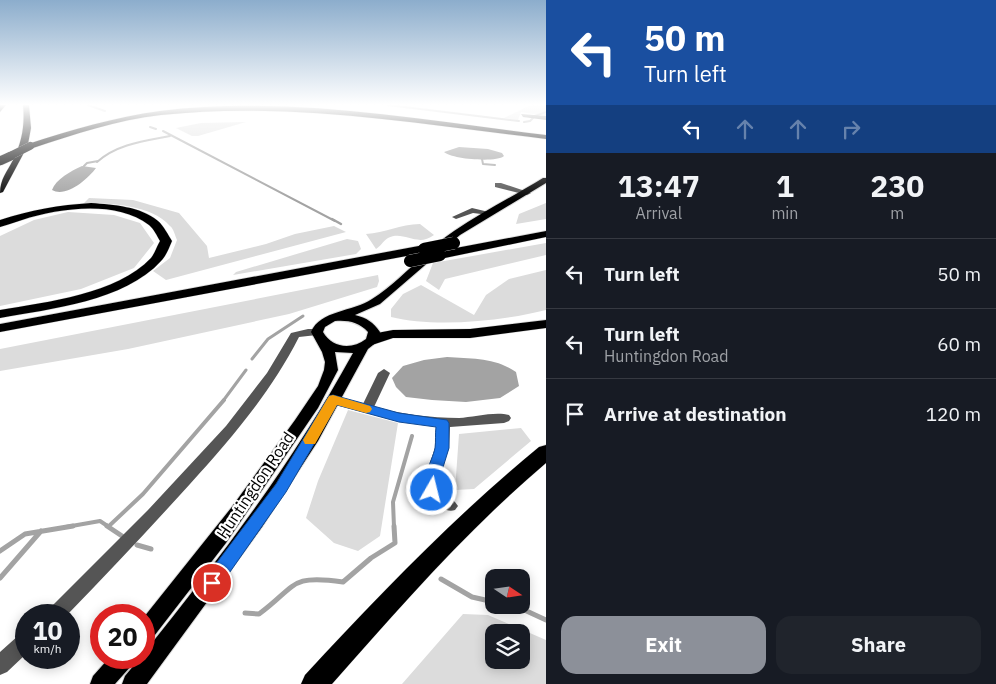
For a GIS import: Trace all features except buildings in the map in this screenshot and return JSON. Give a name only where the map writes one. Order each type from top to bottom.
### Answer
[{"type":"highway","points":[[0,190],[24,143],[25,137]]},
{"type":"highway","points":[[0,162],[30,146],[56,137]]},
{"type":"highway","points":[[0,224],[23,216],[54,209],[106,207],[136,213],[153,221],[161,228],[166,241],[160,256],[151,266],[118,285],[85,296],[0,314]]},
{"type":"highway","points":[[0,328],[546,226]]},
{"type":"highway","points":[[0,338],[546,234]]},
{"type":"highway","points":[[367,344],[382,336],[393,334],[466,335],[516,330],[546,324]]},
{"type":"highway","points":[[314,684],[377,615],[497,493],[546,452]]},
{"type":"main road","points":[[341,317],[355,319],[368,324],[374,332],[367,344],[342,349],[320,337],[320,326],[324,321],[341,317],[376,302],[457,233],[546,180]]},
{"type":"main road","points":[[368,324],[376,302]]},
{"type":"main road","name":"Huntingdon Road","points":[[155,620],[260,482],[319,394],[331,370],[330,355],[320,337]]},
{"type":"main road","name":"Huntingdon Road","points":[[134,684],[235,554],[281,488],[367,344]]},
{"type":"main road","points":[[101,684],[114,669]]},
{"type":"lane","points":[[498,185],[527,193]]},
{"type":"lane","points":[[456,217],[472,210],[489,213]]},
{"type":"lane","points":[[66,604],[154,514],[226,436],[270,380],[295,335],[308,332],[320,337]]},
{"type":"lane","points":[[366,409],[384,373]]},
{"type":"lane","points":[[333,400],[414,421],[443,423],[474,422],[504,418]]},
{"type":"lane","points":[[443,423],[442,448],[432,477],[432,490],[450,506]]},
{"type":"lane","points":[[0,665],[15,652]]},
{"type":"shaded area","points":[[459,147],[488,149],[502,153],[504,156],[492,159],[474,159],[455,157],[444,152]]},
{"type":"shaded area","points":[[82,166],[96,168],[82,182],[70,189],[58,192],[52,190],[60,179]]},
{"type":"shaded area","points":[[89,198],[133,200],[179,213],[207,246],[209,258],[266,244],[295,234],[334,226],[346,232],[166,280],[153,271],[170,258],[177,240],[171,227],[162,219],[142,209],[118,205],[84,203]]},
{"type":"shaded area","points":[[546,203],[546,219],[516,224],[519,214]]},
{"type":"shaded area","points":[[68,212],[114,215],[140,223],[154,243],[134,268],[81,289],[0,306],[0,236],[34,220]]},
{"type":"shaded area","points":[[420,224],[434,235],[422,240],[394,236],[386,239],[376,249],[366,234],[406,225]]},
{"type":"shaded area","points":[[347,239],[358,241],[361,249],[356,254],[233,275],[236,272]]},
{"type":"shaded area","points":[[546,243],[546,255],[445,279],[439,290],[426,281],[433,263]]},
{"type":"shaded area","points":[[546,270],[546,310],[490,320],[448,323],[391,317],[391,309],[403,294],[421,285],[474,315],[486,295],[509,279]]},
{"type":"shaded area","points":[[378,275],[377,287],[289,314],[128,349],[0,371],[0,349]]},
{"type":"shaded area","points":[[447,357],[491,361],[508,367],[516,372],[519,386],[500,398],[466,402],[406,397],[396,387],[392,378],[403,366],[424,360]]},
{"type":"shaded area","points":[[348,410],[398,423],[380,536],[358,551],[334,543],[306,518],[318,481]]},
{"type":"shaded area","points":[[521,428],[531,441],[474,489],[455,490],[459,434]]},
{"type":"shaded area","points":[[463,614],[488,615],[509,624],[485,624],[485,669],[530,669],[530,633],[546,640],[546,684],[402,684]]},
{"type":"waterway","points":[[97,162],[122,147],[166,137]]},
{"type":"waterway","points":[[174,137],[335,221]]},
{"type":"waterway","points":[[482,159],[483,164],[495,165]]},
{"type":"waterway","points":[[84,166],[87,163],[98,161]]},
{"type":"waterway","points":[[332,219],[341,224]]},
{"type":"waterway","points":[[252,359],[268,339],[303,316]]},
{"type":"waterway","points":[[223,401],[246,370]]},
{"type":"waterway","points":[[109,526],[143,494],[224,400]]},
{"type":"waterway","points":[[394,527],[393,502],[412,436]]},
{"type":"waterway","points":[[66,527],[100,521],[109,527]]},
{"type":"waterway","points":[[41,531],[73,526]]},
{"type":"waterway","points":[[107,526],[122,536]]},
{"type":"waterway","points":[[245,613],[259,614],[288,589],[303,581],[325,580],[343,582],[371,558],[395,543],[394,526]]},
{"type":"waterway","points":[[0,551],[25,534],[41,531]]},
{"type":"waterway","points":[[0,578],[41,531]]},
{"type":"waterway","points":[[137,545],[151,549]]},
{"type":"waterway","points":[[441,579],[472,597],[485,600]]},
{"type":"waterway","points":[[530,613],[546,620]]},
{"type":"slow traffic","points":[[310,440],[333,400],[366,409]]},
{"type":"route","points":[[212,583],[235,554],[281,488],[333,400],[399,418],[443,423],[442,448],[432,477],[432,490]]}]
